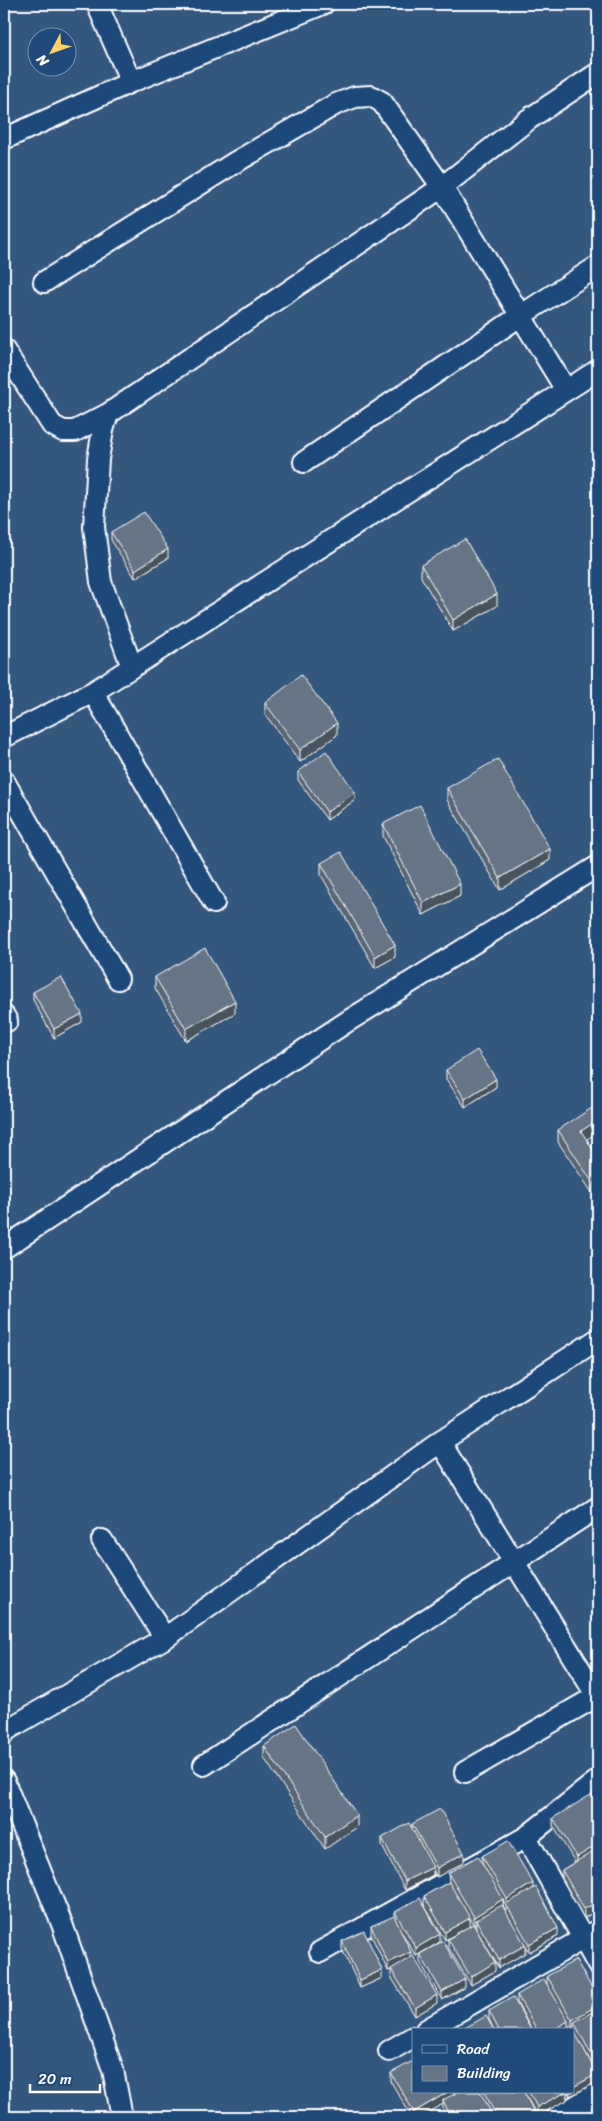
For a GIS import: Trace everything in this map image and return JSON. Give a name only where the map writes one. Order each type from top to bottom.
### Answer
[{"type":"street","points":[[97,4],[131,82]]},
{"type":"street","points":[[4,139],[131,82],[323,4]]},
{"type":"street","points":[[4,350],[52,425],[63,431],[75,431],[108,414],[442,188],[530,119],[598,73]]},
{"type":"street","points":[[44,282],[234,163],[336,104],[355,97],[370,96],[382,102],[442,188],[566,390]]},
{"type":"street","points":[[304,462],[520,316],[598,266]]},
{"type":"street","points":[[4,737],[93,692],[598,370]]},
{"type":"street","points":[[108,414],[98,459],[94,527],[101,582],[132,667]]},
{"type":"street","points":[[93,692],[214,903]]},
{"type":"street","points":[[4,781],[118,979]]},
{"type":"street","points":[[4,1248],[348,1021],[598,866]]},
{"type":"street","points":[[4,1734],[5,1731],[34,1713],[166,1638],[440,1442],[598,1339]]},
{"type":"street","points":[[440,1442],[514,1562],[592,1674],[598,1697],[465,1772]]},
{"type":"street","points":[[204,1765],[598,1507]]},
{"type":"street","points":[[102,1540],[166,1638]]},
{"type":"street","points":[[320,1952],[526,1837],[598,1780]]},
{"type":"street","points":[[4,1781],[62,1924],[114,2070],[122,2117]]},
{"type":"street","points":[[526,1837],[590,1934],[598,1965]]},
{"type":"street","points":[[429,2028],[590,1934]]},
{"type":"street","points":[[388,2051],[412,2038]]},
{"type":"street","points":[[557,2117],[598,2093]]},
{"type":"building","points":[[144,512],[168,549],[135,570],[111,532]]},
{"type":"building","points":[[465,539],[497,594],[453,620],[421,565]]},
{"type":"building","points":[[301,675],[337,723],[300,750],[265,703]]},
{"type":"building","points":[[326,751],[355,792],[327,812],[298,772]]},
{"type":"building","points":[[498,759],[550,849],[500,878],[447,788]]},
{"type":"building","points":[[420,805],[460,884],[423,903],[383,824]]},
{"type":"building","points":[[341,852],[395,945],[375,957],[321,863]]},
{"type":"building","points":[[205,948],[235,1001],[186,1029],[155,977]]},
{"type":"building","points":[[61,977],[82,1014],[54,1029],[33,992]]},
{"type":"building","points":[[477,1050],[496,1079],[465,1099],[446,1070]]},
{"type":"building","points":[[598,1104],[598,1120],[581,1131],[598,1157],[598,1183],[595,1186],[558,1130]]},
{"type":"building","points":[[296,1724],[357,1815],[325,1837],[264,1746]]},
{"type":"building","points":[[597,1791],[598,1844],[577,1857],[553,1818]]},
{"type":"building","points":[[440,1809],[464,1853],[437,1868],[412,1824]]},
{"type":"building","points":[[409,1823],[433,1867],[405,1881],[382,1838]]},
{"type":"building","points":[[508,1841],[533,1883],[507,1899],[482,1856]]},
{"type":"building","points":[[594,1851],[598,1858],[598,1902],[584,1909],[562,1870]]},
{"type":"building","points":[[478,1856],[503,1899],[474,1917],[448,1873]]},
{"type":"building","points":[[449,1882],[470,1918],[445,1932],[424,1896]]},
{"type":"building","points":[[536,1887],[558,1928],[529,1944],[506,1904]]},
{"type":"building","points":[[420,1898],[440,1934],[416,1948],[395,1912]]},
{"type":"building","points":[[502,1905],[525,1945],[499,1960],[476,1920]]},
{"type":"building","points":[[394,1916],[411,1952],[388,1963],[371,1926]]},
{"type":"building","points":[[473,1924],[495,1962],[471,1977],[448,1939]]},
{"type":"building","points":[[364,1931],[382,1970],[360,1980],[342,1941]]},
{"type":"building","points":[[443,1941],[465,1979],[442,1992],[420,1954]]},
{"type":"building","points":[[413,1956],[437,1995],[415,2008],[391,1969]]},
{"type":"building","points":[[576,1960],[598,1999],[598,2005],[572,2020],[547,1976]]},
{"type":"building","points":[[544,1979],[568,2021],[556,2028],[536,2028],[517,1995]]},
{"type":"building","points":[[513,1997],[530,2028],[498,2028],[489,2011]]},
{"type":"building","points":[[598,2009],[598,2067],[574,2022]]},
{"type":"building","points":[[486,2016],[493,2028],[465,2028]]},
{"type":"building","points":[[574,2031],[597,2074],[574,2086]]},
{"type":"building","points":[[412,2062],[412,2094],[445,2094],[414,2112],[391,2073]]},
{"type":"building","points":[[454,2094],[481,2094],[494,2117],[451,2117],[443,2100]]},
{"type":"building","points":[[485,2094],[525,2094],[535,2114],[528,2117],[497,2117]]},
{"type":"building","points":[[530,2094],[562,2094],[537,2107]]}]
